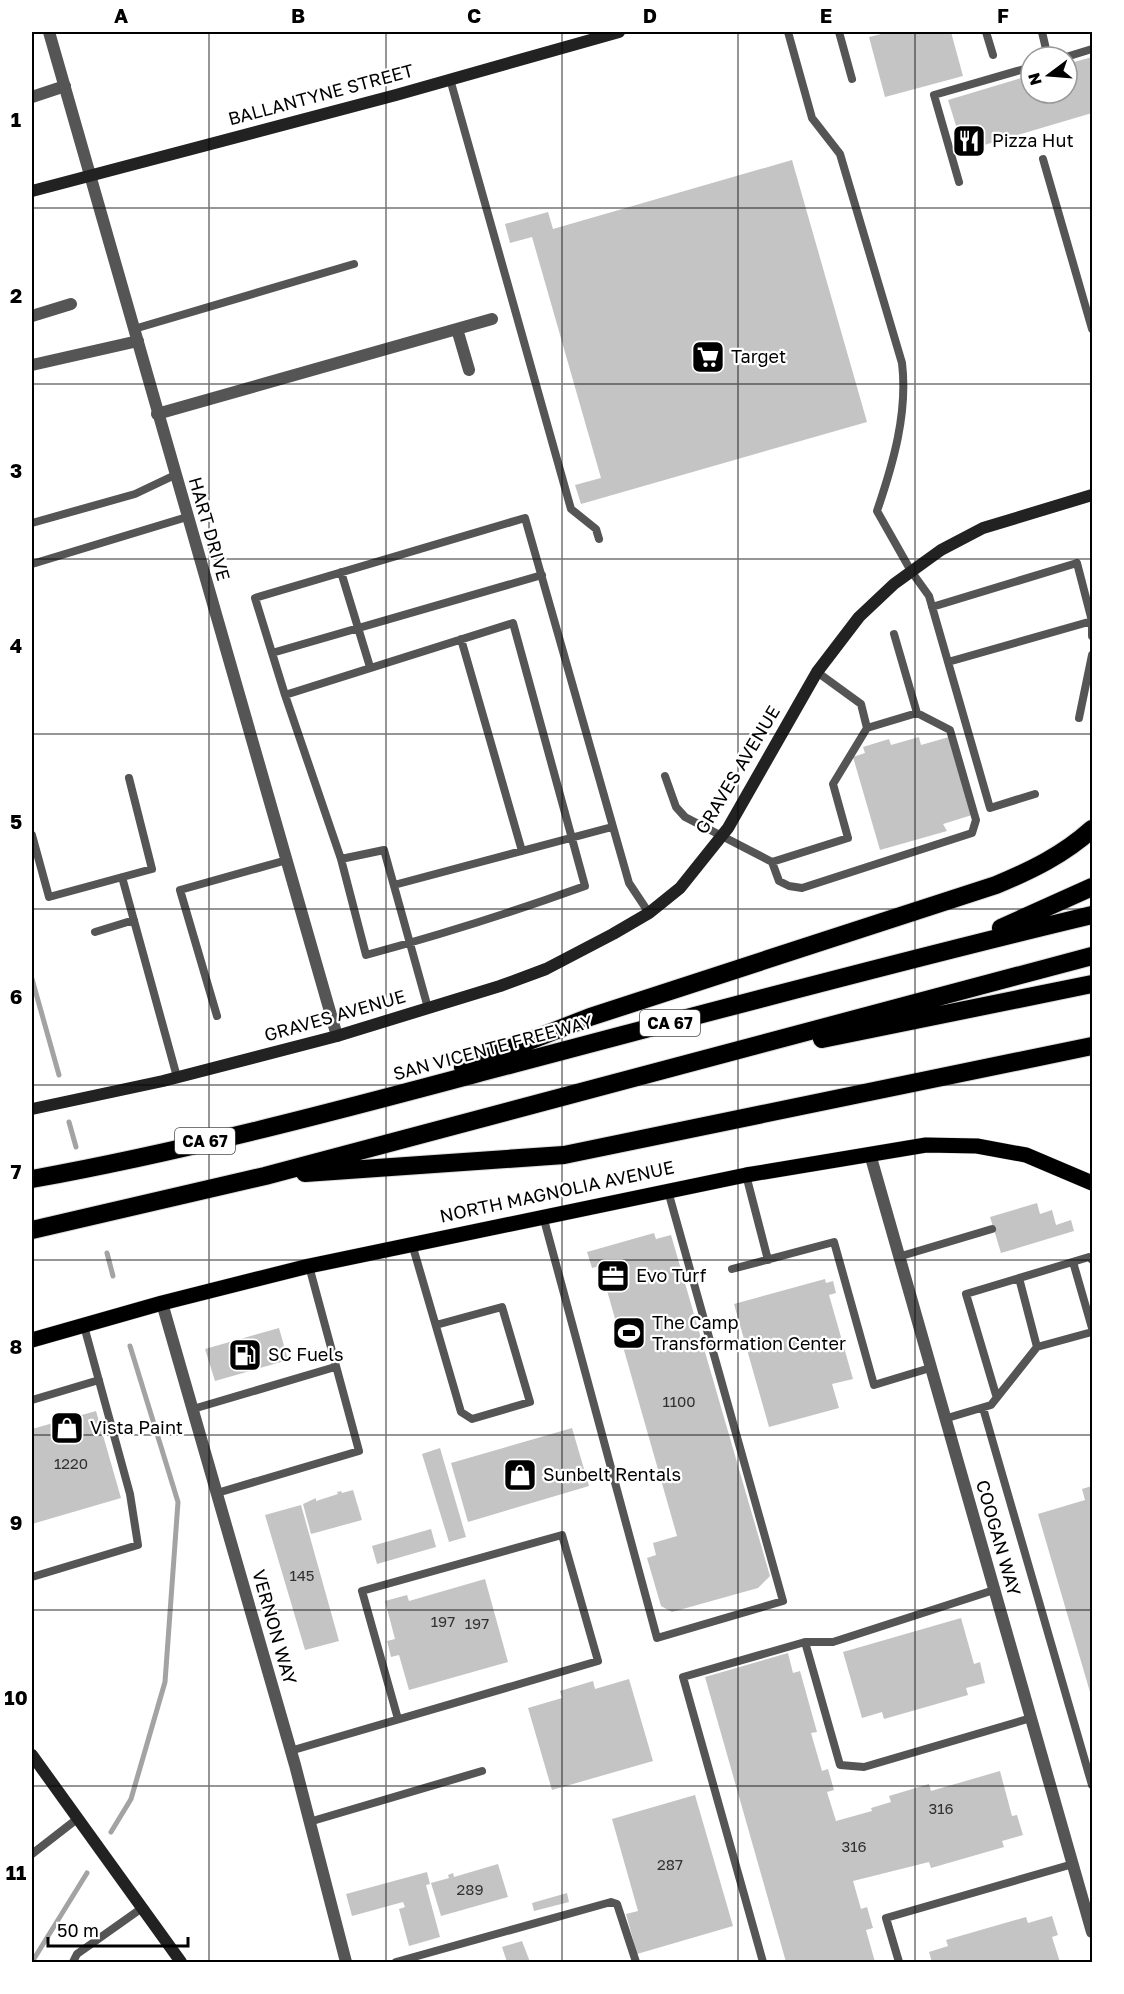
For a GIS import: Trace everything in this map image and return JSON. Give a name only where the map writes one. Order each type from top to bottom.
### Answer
[{"type":"highway","points":[[378,1100],[590,1017],[996,885],[1048,862],[1072,847],[1092,829]]},
{"type":"highway","points":[[963,945],[1092,887]]},
{"type":"highway","points":[[963,945],[1092,915]]},
{"type":"highway","name":"SAN VICENTE FREEWAY","points":[[32,1179],[95,1168],[378,1100],[963,945]]},
{"type":"highway","points":[[32,1230],[265,1176],[1092,956]]},
{"type":"highway","points":[[626,1079],[1092,984]]},
{"type":"highway","points":[[265,1176],[564,1155],[1092,1046]]},
{"type":"main road","name":"BALLANTYNE STREET","points":[[32,191],[396,95],[620,32]]},
{"type":"main road","name":"GRAVES AVENUE","points":[[32,1109],[177,1077],[337,1036],[428,1008],[546,969],[650,913],[680,888],[722,836],[817,672],[860,617],[894,584],[941,550],[983,528],[1092,495]]},
{"type":"main road","name":"NORTH MAGNOLIA AVENUE","points":[[32,1340],[162,1303],[309,1266],[746,1175],[926,1145],[977,1146],[1026,1155],[1092,1183]]},
{"type":"main road","points":[[32,1755],[181,1962]]},
{"type":"street","name":"HART DRIVE","points":[[49,32],[337,1036]]},
{"type":"street","points":[[32,97],[65,86]]},
{"type":"street","points":[[32,316],[71,304]]},
{"type":"street","points":[[158,414],[492,319]]},
{"type":"street","points":[[457,329],[469,370]]},
{"type":"street","points":[[32,365],[136,335]]},
{"type":"street","name":"COOGAN WAY","points":[[870,1154],[1092,1932]]},
{"type":"street","name":"VERNON WAY","points":[[162,1303],[290,1751],[346,1962]]},
{"type":"lane","points":[[788,32],[812,118],[840,154],[902,363],[904,381],[899,430],[891,469],[877,511],[911,571],[929,596],[990,808],[1035,794]]},
{"type":"lane","points":[[839,32],[852,79]]},
{"type":"lane","points":[[986,32],[993,56]]},
{"type":"lane","points":[[959,182],[934,95],[1019,70]]},
{"type":"lane","points":[[450,79],[571,509],[596,529],[599,539]]},
{"type":"lane","points":[[1043,159],[1092,330]]},
{"type":"lane","points":[[136,335],[354,264]]},
{"type":"lane","points":[[32,524],[135,494],[175,475]]},
{"type":"lane","points":[[32,564],[187,517]]},
{"type":"lane","points":[[285,695],[513,623],[585,886],[498,917],[366,955],[341,859],[285,695],[255,597],[525,518],[628,883],[650,913]]},
{"type":"lane","points":[[932,607],[1077,563],[1092,621],[1092,636]]},
{"type":"lane","points":[[341,572],[370,668]]},
{"type":"lane","points":[[272,653],[542,575]]},
{"type":"lane","points":[[948,662],[1092,621]]},
{"type":"lane","points":[[894,634],[917,713]]},
{"type":"lane","points":[[461,639],[522,851]]},
{"type":"lane","points":[[1079,718],[1092,655]]},
{"type":"lane","points":[[817,672],[861,704],[867,728]]},
{"type":"lane","points":[[665,776],[676,807],[685,817],[772,862],[779,881],[789,886],[802,888],[972,833],[976,820],[950,730],[917,713],[867,728],[833,784],[848,838],[772,862]]},
{"type":"lane","points":[[32,835],[49,897],[152,868],[129,778]]},
{"type":"lane","points":[[394,885],[612,827]]},
{"type":"lane","points":[[341,859],[384,850],[428,1008]]},
{"type":"lane","points":[[217,1016],[180,890],[287,860]]},
{"type":"lane","points":[[122,877],[177,1077]]},
{"type":"lane","points":[[95,932],[134,920]]},
{"type":"lane","points":[[746,1175],[768,1260]]},
{"type":"lane","points":[[543,1216],[657,1638],[783,1601],[668,1191]]},
{"type":"lane","points":[[898,1257],[992,1229]]},
{"type":"lane","points":[[732,1269],[834,1242],[874,1385],[930,1368]]},
{"type":"lane","points":[[412,1244],[461,1412],[472,1419],[530,1402],[502,1307],[436,1325]]},
{"type":"lane","points":[[996,1395],[966,1294],[1089,1257],[1092,1260]]},
{"type":"lane","points":[[944,1419],[991,1405],[996,1395],[1037,1347],[1092,1330],[1073,1262]]},
{"type":"lane","points":[[217,1493],[359,1451],[309,1266]]},
{"type":"lane","points":[[1019,1278],[1037,1347]]},
{"type":"lane","points":[[32,1577],[138,1545],[130,1494],[84,1326]]},
{"type":"lane","points":[[193,1409],[335,1367]]},
{"type":"lane","points":[[32,1400],[99,1380]]},
{"type":"lane","points":[[983,1408],[1092,1785]]},
{"type":"lane","points":[[290,1751],[598,1661],[562,1535],[362,1591],[398,1719]]},
{"type":"lane","points":[[763,1962],[683,1677],[805,1642],[833,1642],[994,1590]]},
{"type":"lane","points":[[805,1642],[840,1765],[864,1767],[1031,1718]]},
{"type":"lane","points":[[309,1822],[482,1771]]},
{"type":"lane","points":[[32,1854],[77,1819]]},
{"type":"lane","points":[[899,1962],[886,1918],[1073,1864]]},
{"type":"lane","points":[[396,1962],[611,1902],[617,1904],[636,1962]]},
{"type":"lane","points":[[73,1962],[77,1954],[142,1908]]},
{"type":"building","points":[[889,32],[951,32],[963,76],[885,97],[869,37]]},
{"type":"building","points":[[1092,57],[1092,113],[964,151],[948,100],[1019,79],[1019,105],[1079,105],[1079,61]]},
{"type":"building","name":"Target","points":[[792,160],[867,422],[581,504],[575,485],[601,478],[532,237],[510,243],[505,224],[548,212],[553,229]]},
{"type":"building","points":[[919,737],[921,745],[949,737],[972,815],[943,824],[947,831],[880,850],[853,757],[865,753],[863,747],[889,739],[891,745]]},
{"type":"building","points":[[1037,1203],[1040,1214],[1052,1210],[1056,1225],[1071,1220],[1074,1231],[1001,1253],[990,1217]]},
{"type":"building","points":[[654,1233],[656,1239],[671,1235],[770,1576],[758,1588],[672,1612],[661,1606],[647,1558],[656,1555],[653,1543],[677,1536],[600,1266],[592,1268],[587,1252]]},
{"type":"building","points":[[825,1279],[826,1283],[833,1281],[836,1293],[829,1295],[853,1379],[832,1384],[839,1408],[769,1427],[734,1304]]},
{"type":"building","points":[[279,1328],[288,1360],[215,1381],[205,1349]]},
{"type":"building","points":[[96,1411],[121,1498],[32,1524],[32,1429]]},
{"type":"building","name":"Sunbelt Rentals","points":[[572,1428],[589,1486],[468,1522],[451,1463]]},
{"type":"building","points":[[440,1448],[466,1537],[449,1542],[422,1454]]},
{"type":"building","points":[[1092,1486],[1092,1699],[1038,1514],[1085,1500],[1082,1489]]},
{"type":"building","points":[[353,1490],[362,1520],[311,1534],[303,1504],[316,1498],[316,1501],[338,1494],[337,1492]]},
{"type":"building","points":[[301,1505],[339,1641],[305,1650],[265,1515]]},
{"type":"building","points":[[431,1529],[436,1547],[377,1564],[372,1546]]},
{"type":"building","points":[[485,1579],[508,1662],[409,1690],[399,1655],[391,1657],[387,1641],[395,1639],[385,1601],[407,1595],[409,1601]]},
{"type":"building","points":[[961,1618],[974,1664],[980,1662],[985,1683],[966,1688],[968,1695],[884,1719],[882,1712],[862,1718],[843,1652]]},
{"type":"building","points":[[788,1653],[793,1673],[800,1671],[817,1732],[811,1733],[822,1771],[828,1769],[834,1790],[827,1792],[836,1821],[872,1811],[871,1808],[891,1802],[889,1796],[929,1784],[931,1791],[1000,1771],[1012,1816],[1017,1815],[1023,1835],[1002,1841],[1004,1847],[931,1868],[929,1862],[853,1881],[861,1909],[867,1907],[873,1928],[866,1930],[875,1962],[786,1962],[705,1677]]},
{"type":"building","points":[[629,1679],[653,1761],[552,1790],[528,1708],[562,1698],[560,1691],[593,1681],[595,1689]]},
{"type":"building","points":[[695,1795],[733,1926],[637,1954],[626,1914],[638,1911],[612,1819]]},
{"type":"building","points":[[498,1864],[508,1897],[441,1916],[431,1883],[449,1878],[448,1875],[453,1873],[454,1877]]},
{"type":"building","points":[[427,1872],[430,1884],[426,1885],[440,1937],[409,1946],[399,1909],[405,1907],[403,1902],[352,1916],[346,1894]]},
{"type":"building","points":[[567,1893],[569,1902],[534,1911],[532,1903]]},
{"type":"building","points":[[1052,1916],[1058,1935],[1052,1937],[1060,1962],[932,1962],[929,1952],[948,1946],[946,1940],[1026,1917],[1028,1923]]},
{"type":"building","points":[[522,1941],[530,1962],[507,1962],[502,1947]]},
{"type":"waterway","points":[[32,979],[59,1075]]},
{"type":"waterway","points":[[69,1122],[76,1147]]},
{"type":"waterway","points":[[107,1253],[113,1276]]},
{"type":"waterway","points":[[111,1832],[131,1799],[165,1682],[178,1502],[130,1346]]},
{"type":"waterway","points":[[32,1962],[87,1873]]},
{"type":"place","name":"Pizza Hut","points":[[969,141]]},
{"type":"place","name":"Target","points":[[708,357]]},
{"type":"place","name":"Evo Turf","points":[[613,1276]]},
{"type":"place","name":"The Camp Transformation Center","points":[[629,1333]]},
{"type":"place","name":"SC Fuels","points":[[245,1355]]},
{"type":"place","name":"Vista Paint","points":[[67,1428]]},
{"type":"place","name":"Sunbelt Rentals","points":[[520,1475]]}]
